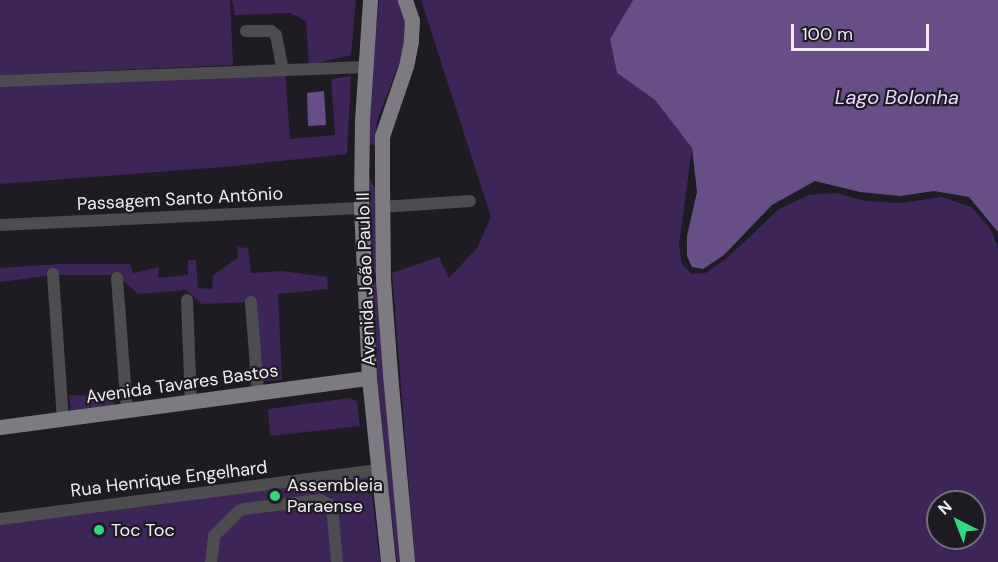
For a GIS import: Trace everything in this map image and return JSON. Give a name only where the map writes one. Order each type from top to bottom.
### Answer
[{"type":"main road","name":"Avenida João Paulo II","points":[[370,0],[362,151],[363,243],[369,378],[388,562]]},
{"type":"main road","name":"Avenida João Paulo II","points":[[405,0],[412,21],[411,40],[406,66],[382,136],[382,207],[383,280],[407,562]]},
{"type":"main road","points":[[362,151],[368,150],[373,154],[375,182],[382,187]]},
{"type":"main road","points":[[363,243],[370,249],[372,277],[378,281],[383,280]]},
{"type":"main road","name":"Avenida Tavares Bastos","points":[[0,427],[369,378]]},
{"type":"street","points":[[246,32],[271,31],[276,35],[283,70]]},
{"type":"street","points":[[0,81],[366,67]]},
{"type":"street","points":[[382,207],[470,201]]},
{"type":"street","name":"Passagem Santo Antônio","points":[[0,225],[362,208]]},
{"type":"street","points":[[53,274],[63,420]]},
{"type":"street","points":[[117,278],[127,411]]},
{"type":"street","points":[[187,300],[191,402]]},
{"type":"street","points":[[251,302],[258,394]]},
{"type":"street","name":"Rua Henrique Engelhard","points":[[0,519],[378,470]]},
{"type":"street","points":[[211,562],[214,536],[244,508],[320,501],[332,506],[337,562]]},
{"type":"shaded area","points":[[0,0],[230,0],[233,65],[0,75]]},
{"type":"shaded area","points":[[232,0],[356,0],[351,55],[309,65],[306,21],[290,13],[235,15]]},
{"type":"shaded area","points":[[379,0],[398,0],[406,21],[405,48],[377,121],[375,145],[365,144]]},
{"type":"shaded area","points":[[421,0],[633,0],[610,39],[617,73],[655,100],[692,148],[679,245],[682,264],[692,274],[705,273],[726,259],[779,209],[809,195],[836,193],[866,201],[900,203],[942,197],[971,207],[990,228],[998,247],[998,562],[415,562],[392,273],[439,257],[449,278],[477,248],[491,217]]},
{"type":"shaded area","points":[[285,70],[290,139],[335,135],[331,79],[351,76],[347,154],[224,167],[0,184],[0,82]]},
{"type":"shaded area","points":[[364,154],[369,155],[369,178],[376,190],[379,274],[374,274],[372,245],[366,235]]},
{"type":"shaded area","points":[[237,247],[248,248],[251,273],[282,271],[327,277],[328,289],[278,294],[282,380],[257,382],[251,302],[202,304],[186,290],[138,294],[117,275],[53,275],[0,282],[0,268],[59,264],[130,264],[133,273],[159,267],[158,278],[188,275],[188,260],[196,260],[198,288],[212,289],[213,275],[238,258]]},
{"type":"shaded area","points":[[371,279],[377,283],[402,562],[397,562],[387,475],[373,334]]},
{"type":"shaded area","points":[[69,395],[113,397],[115,408],[71,412]]},
{"type":"shaded area","points":[[350,398],[357,401],[360,426],[270,436],[268,409]]},
{"type":"shaded area","name":"Assembleia Paraense","points":[[369,471],[380,562],[0,562],[0,520]]},
{"type":"water","name":"Lago Bolonha","points":[[633,0],[998,0],[998,232],[969,197],[934,191],[900,196],[860,192],[815,181],[772,205],[724,255],[703,269],[692,267],[687,256],[687,236],[697,192],[692,148],[655,100],[617,73],[610,39]]},
{"type":"water","points":[[324,91],[326,125],[308,126],[307,93]]},
{"type":"place","name":"Assembleia Paraense","points":[[275,496]]},
{"type":"place","name":"Toc Toc","points":[[99,530]]}]
